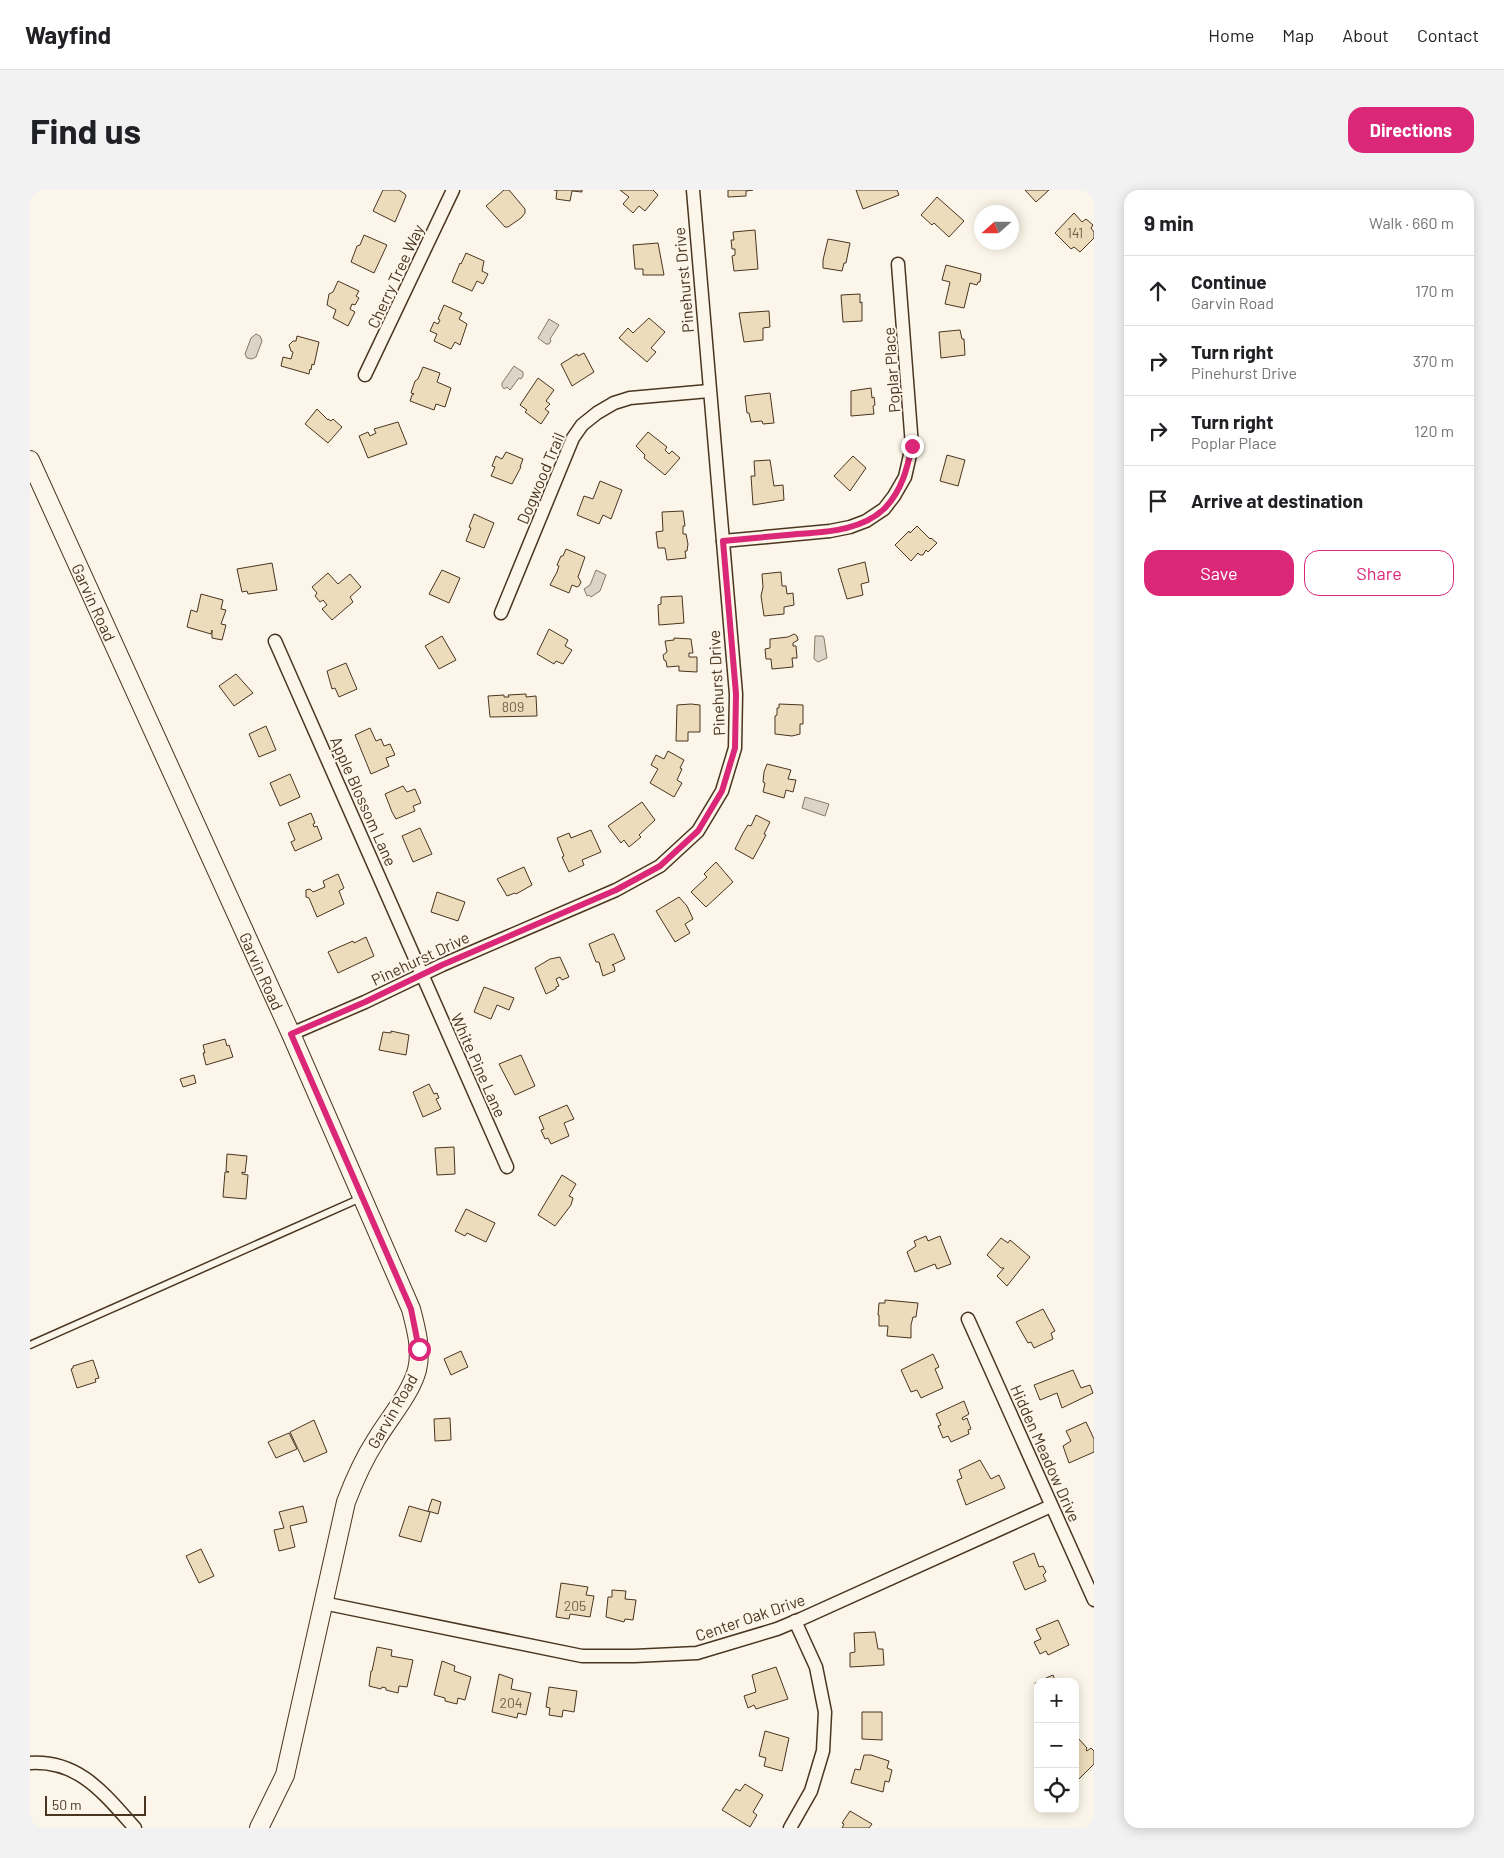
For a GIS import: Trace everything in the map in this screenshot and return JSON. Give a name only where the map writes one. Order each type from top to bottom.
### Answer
[{"type":"street","name":"Cherry Tree Way","points":[[366,375],[453,190]]},
{"type":"street","name":"Pinehurst Drive","points":[[291,1034],[365,1002],[450,961],[616,890],[660,866],[698,831],[722,791],[735,748],[736,694],[693,190]]},
{"type":"street","name":"Poplar Place","points":[[723,541],[830,531],[850,527],[866,521],[884,509],[894,496],[905,476],[912,446],[898,264]]},
{"type":"street","name":"Dogwood Trail","points":[[502,613],[573,438],[582,425],[614,403],[630,398],[709,391]]},
{"type":"street","name":"Garvin Road","points":[[30,460],[291,1034],[411,1309],[419,1349],[417,1369],[410,1387],[357,1473],[346,1502],[285,1775],[259,1828]]},
{"type":"street","name":"Apple Blossom Lane","points":[[275,641],[421,975]]},
{"type":"street","name":"White Pine Lane","points":[[421,975],[507,1167]]},
{"type":"street","name":"Hidden Meadow Drive","points":[[968,1319],[1094,1600]]},
{"type":"street","name":"Center Oak Drive","points":[[323,1603],[582,1656],[697,1653],[795,1622],[1051,1506]]},
{"type":"street","points":[[790,1828],[812,1791],[823,1751],[825,1712],[816,1667],[795,1622]]},
{"type":"street","points":[[30,1763],[54,1764],[82,1776],[94,1784],[135,1828]]},
{"type":"lane","points":[[30,1345],[362,1197]]},
{"type":"shaded area","points":[[549,319],[559,325],[549,344],[546,344],[538,338]]},
{"type":"shaded area","points":[[256,334],[260,336],[262,341],[256,357],[252,359],[247,358],[245,354],[251,338]]},
{"type":"shaded area","points":[[514,366],[523,372],[523,376],[521,379],[519,378],[510,390],[507,387],[504,389],[502,383]]},
{"type":"shaded area","points":[[596,570],[606,575],[600,591],[591,597],[587,596],[584,589],[590,585]]},
{"type":"shaded area","points":[[815,636],[823,636],[827,658],[818,662],[814,659]]},
{"type":"shaded area","points":[[805,797],[829,804],[825,816],[802,808]]},
{"type":"building","points":[[383,190],[399,190],[406,196],[395,222],[373,211]]},
{"type":"building","points":[[504,190],[509,190],[525,209],[525,213],[521,218],[508,227],[505,227],[486,206]]},
{"type":"building","points":[[557,190],[582,190],[582,192],[572,191],[570,201],[556,199]]},
{"type":"building","points":[[620,190],[653,190],[658,195],[645,211],[639,206],[633,213],[623,204],[629,197]]},
{"type":"building","points":[[728,190],[753,190],[746,191],[746,196],[728,197]]},
{"type":"building","points":[[856,190],[897,190],[899,195],[863,209]]},
{"type":"building","points":[[1025,190],[1049,190],[1036,202]]},
{"type":"building","points":[[937,197],[964,221],[949,237],[934,223],[932,225],[921,215]]},
{"type":"building","points":[[1074,213],[1082,222],[1086,219],[1093,225],[1091,228],[1094,232],[1094,238],[1080,252],[1074,247],[1071,249],[1055,233]]},
{"type":"building","points":[[755,230],[758,269],[734,271],[732,256],[735,255],[735,249],[732,249],[731,240],[734,240],[733,232]]},
{"type":"building","points":[[364,235],[387,245],[374,273],[351,262],[357,246],[360,245]]},
{"type":"building","points":[[828,239],[850,243],[846,263],[844,263],[842,271],[823,268]]},
{"type":"building","points":[[658,243],[664,275],[643,275],[643,269],[635,269],[633,245]]},
{"type":"building","points":[[466,253],[484,261],[482,271],[488,274],[483,284],[477,281],[472,291],[452,282]]},
{"type":"building","points":[[946,265],[981,274],[980,282],[977,285],[970,283],[964,308],[945,304],[950,282],[942,280]]},
{"type":"building","points":[[338,281],[359,291],[356,296],[359,298],[355,305],[352,304],[350,309],[355,312],[348,326],[333,318],[336,310],[327,305],[329,294],[333,292]]},
{"type":"building","points":[[860,294],[862,321],[843,322],[841,295]]},
{"type":"building","points":[[444,305],[462,313],[459,319],[467,324],[460,345],[455,342],[451,349],[434,341],[437,334],[430,331],[434,322],[438,324],[440,320],[438,319]]},
{"type":"building","points":[[769,311],[770,327],[763,328],[763,340],[744,342],[739,313]]},
{"type":"building","points":[[649,318],[665,332],[651,348],[656,352],[647,362],[619,338],[628,328],[633,333]]},
{"type":"building","points":[[960,330],[962,339],[964,339],[965,355],[941,358],[939,332]]},
{"type":"building","points":[[297,336],[319,342],[314,365],[312,364],[309,374],[281,366],[283,357],[291,359],[293,352],[289,345],[296,341]]},
{"type":"building","points":[[584,353],[594,372],[572,386],[561,364],[577,354],[578,356]]},
{"type":"building","points":[[423,367],[440,373],[437,382],[451,388],[445,407],[436,404],[434,410],[410,401],[414,394],[411,393],[415,381],[418,379]]},
{"type":"building","points":[[538,378],[554,390],[546,401],[550,404],[545,409],[549,412],[541,424],[525,412],[527,410],[520,405]]},
{"type":"building","points":[[871,388],[875,405],[873,406],[874,414],[851,416],[851,391]]},
{"type":"building","points":[[770,393],[774,423],[751,422],[749,413],[747,413],[745,396]]},
{"type":"building","points":[[317,409],[328,420],[331,421],[333,419],[342,427],[328,443],[305,424]]},
{"type":"building","points":[[398,422],[407,444],[368,458],[359,436],[368,432],[370,436],[376,433],[374,429]]},
{"type":"building","points":[[648,432],[667,447],[665,450],[669,454],[672,451],[680,458],[665,475],[644,458],[645,455],[636,446]]},
{"type":"building","points":[[506,452],[523,459],[512,484],[491,476],[495,467],[492,466],[496,456],[502,459]]},
{"type":"building","points":[[947,455],[965,460],[958,486],[940,481]]},
{"type":"building","points":[[853,456],[866,468],[850,491],[834,476]]},
{"type":"building","points":[[770,460],[774,486],[783,485],[784,500],[753,505],[751,476],[755,476],[754,461]]},
{"type":"building","points":[[600,481],[622,490],[611,519],[603,515],[599,524],[577,515],[584,496],[593,499]]},
{"type":"building","points":[[683,511],[685,526],[683,526],[683,534],[686,534],[688,544],[687,551],[685,551],[686,558],[667,560],[665,548],[658,548],[656,532],[663,531],[662,512]]},
{"type":"building","points":[[474,514],[494,523],[484,548],[466,541]]},
{"type":"building","points":[[917,526],[937,543],[928,552],[926,550],[923,555],[918,553],[911,561],[895,545]]},
{"type":"building","points":[[566,549],[585,557],[578,577],[581,582],[577,587],[572,585],[569,593],[550,585],[557,572],[559,566],[557,565],[561,556],[563,556]]},
{"type":"building","points":[[865,562],[869,582],[861,584],[863,595],[847,599],[838,569]]},
{"type":"building","points":[[272,563],[277,590],[248,594],[247,591],[242,592],[237,569]]},
{"type":"building","points":[[442,570],[460,578],[449,603],[429,594]]},
{"type":"building","points":[[781,572],[782,586],[786,586],[787,594],[793,593],[794,605],[784,607],[784,614],[764,616],[761,596],[763,587],[762,574]]},
{"type":"building","points":[[328,573],[338,584],[350,574],[361,587],[350,597],[353,602],[332,620],[322,609],[327,605],[323,600],[320,602],[315,596],[317,593],[312,587]]},
{"type":"building","points":[[201,594],[223,600],[221,609],[226,610],[221,624],[226,625],[222,640],[212,638],[212,630],[211,634],[187,627],[191,610],[197,612]]},
{"type":"building","points":[[682,596],[684,623],[659,625],[658,605],[661,604],[661,597]]},
{"type":"building","points":[[549,629],[568,640],[565,646],[572,650],[563,664],[556,661],[554,664],[537,654]]},
{"type":"building","points":[[794,634],[798,640],[793,643],[793,646],[796,646],[797,658],[792,658],[793,667],[772,669],[771,659],[766,659],[765,649],[770,648],[770,639],[788,637]]},
{"type":"building","points":[[442,636],[456,660],[439,669],[425,646]]},
{"type":"building","points":[[674,638],[691,639],[693,653],[689,653],[689,657],[697,657],[697,672],[679,671],[679,666],[667,667],[663,655],[667,652],[665,641],[674,640]]},
{"type":"building","points":[[346,663],[357,689],[339,697],[335,688],[332,689],[327,671]]},
{"type":"building","points":[[236,674],[253,693],[234,706],[219,686]]},
{"type":"building","points":[[526,694],[526,697],[536,696],[537,716],[490,717],[488,696],[504,695],[504,697],[509,697],[508,695]]},
{"type":"building","points":[[779,704],[803,705],[803,724],[800,724],[800,734],[792,736],[775,734],[775,716],[777,715]]},
{"type":"building","points":[[677,705],[700,705],[700,732],[688,732],[688,741],[676,741]]},
{"type":"building","points":[[266,726],[276,750],[259,757],[249,734]]},
{"type":"building","points":[[370,728],[376,741],[381,739],[384,746],[390,744],[395,755],[386,758],[389,766],[371,774],[355,735]]},
{"type":"building","points":[[668,751],[684,760],[677,780],[682,783],[674,797],[650,783],[658,769],[651,765],[656,755],[664,759]]},
{"type":"building","points":[[767,764],[791,770],[788,779],[796,780],[793,792],[786,790],[784,798],[763,792],[765,783],[763,782],[764,772]]},
{"type":"building","points":[[290,774],[300,797],[280,806],[270,783]]},
{"type":"building","points":[[403,786],[407,792],[415,789],[421,803],[413,806],[415,811],[396,819],[385,794]]},
{"type":"building","points":[[642,802],[655,820],[639,835],[641,837],[629,847],[624,840],[621,843],[608,826]]},
{"type":"building","points":[[311,813],[315,823],[313,824],[314,827],[317,826],[322,839],[295,851],[291,842],[295,840],[288,823]]},
{"type":"building","points":[[756,815],[770,822],[764,834],[766,835],[753,859],[735,849],[743,833],[748,825],[751,826]]},
{"type":"building","points":[[420,828],[432,854],[413,862],[402,836]]},
{"type":"building","points":[[591,830],[601,852],[582,860],[584,865],[569,872],[562,857],[564,856],[557,838],[569,833],[571,838]]},
{"type":"building","points":[[716,862],[733,882],[706,907],[691,892],[707,877],[704,874]]},
{"type":"building","points":[[524,867],[532,885],[516,894],[507,896],[497,879]]},
{"type":"building","points":[[338,874],[344,888],[339,891],[344,904],[317,917],[309,898],[306,897],[306,890],[310,889],[313,892],[325,887],[323,881]]},
{"type":"building","points":[[437,892],[465,902],[458,921],[431,912]]},
{"type":"building","points":[[679,897],[687,906],[693,919],[685,924],[690,933],[675,942],[656,911]]},
{"type":"building","points":[[614,934],[625,959],[612,965],[615,971],[603,976],[599,962],[596,962],[589,944]]},
{"type":"building","points":[[366,937],[374,956],[338,973],[328,952]]},
{"type":"building","points":[[560,957],[569,977],[562,980],[560,977],[556,979],[559,986],[546,994],[535,968],[550,959]]},
{"type":"building","points":[[484,987],[514,998],[509,1010],[497,1005],[491,1019],[474,1012]]},
{"type":"building","points":[[391,1031],[409,1035],[406,1055],[379,1050],[383,1032],[391,1033]]},
{"type":"building","points":[[225,1039],[233,1057],[206,1065],[203,1045]]},
{"type":"building","points":[[521,1055],[535,1086],[515,1095],[499,1064]]},
{"type":"building","points":[[194,1075],[196,1083],[183,1087],[180,1079]]},
{"type":"building","points":[[429,1084],[434,1094],[437,1093],[439,1098],[436,1099],[441,1109],[423,1117],[413,1092]]},
{"type":"building","points":[[567,1105],[574,1119],[564,1123],[569,1136],[551,1144],[548,1138],[545,1139],[541,1130],[544,1129],[539,1117]]},
{"type":"building","points":[[454,1147],[455,1174],[437,1175],[435,1148]]},
{"type":"building","points":[[227,1154],[247,1156],[245,1173],[242,1172],[242,1174],[248,1175],[246,1199],[223,1197],[225,1172],[229,1172],[226,1171]]},
{"type":"building","points":[[562,1175],[576,1184],[569,1196],[573,1198],[571,1205],[555,1226],[538,1215]]},
{"type":"building","points":[[466,1209],[495,1223],[486,1242],[467,1233],[465,1236],[455,1231]]},
{"type":"building","points":[[926,1236],[928,1241],[940,1236],[951,1264],[937,1269],[935,1264],[915,1272],[907,1252],[916,1246],[914,1241]]},
{"type":"building","points":[[1001,1238],[1008,1243],[1010,1240],[1030,1257],[1007,1286],[997,1276],[1004,1268],[1001,1268],[987,1255]]},
{"type":"building","points":[[885,1300],[918,1303],[916,1317],[913,1317],[911,1325],[911,1338],[887,1336],[888,1326],[879,1326],[879,1303],[885,1303]]},
{"type":"building","points":[[1043,1309],[1055,1331],[1051,1333],[1053,1339],[1034,1348],[1031,1342],[1028,1343],[1016,1322]]},
{"type":"building","points":[[461,1351],[468,1367],[451,1375],[444,1359]]},
{"type":"building","points":[[933,1354],[939,1367],[935,1369],[943,1388],[921,1398],[917,1390],[911,1392],[901,1370]]},
{"type":"building","points":[[93,1360],[99,1378],[95,1379],[96,1382],[77,1388],[71,1369],[73,1366]]},
{"type":"building","points":[[1073,1370],[1081,1388],[1090,1385],[1093,1393],[1062,1408],[1057,1393],[1040,1400],[1034,1385]]},
{"type":"building","points":[[964,1401],[969,1414],[962,1418],[963,1420],[967,1418],[971,1429],[968,1430],[969,1434],[951,1442],[948,1436],[943,1438],[938,1426],[941,1425],[936,1414]]},
{"type":"building","points":[[450,1418],[451,1440],[435,1441],[434,1419]]},
{"type":"building","points":[[314,1420],[327,1452],[304,1462],[290,1432]]},
{"type":"building","points":[[1086,1422],[1094,1439],[1094,1452],[1069,1463],[1063,1446],[1071,1441],[1066,1431]]},
{"type":"building","points":[[289,1433],[297,1449],[276,1458],[268,1442]]},
{"type":"building","points":[[980,1460],[991,1479],[999,1475],[1005,1488],[966,1505],[957,1480],[962,1478],[959,1470]]},
{"type":"building","points":[[432,1499],[441,1502],[438,1514],[428,1511]]},
{"type":"building","points":[[303,1506],[307,1522],[290,1526],[295,1547],[279,1551],[274,1530],[284,1528],[279,1512]]},
{"type":"building","points":[[409,1506],[430,1512],[421,1542],[399,1536]]},
{"type":"building","points":[[201,1549],[214,1576],[199,1583],[186,1556]]},
{"type":"building","points":[[1034,1553],[1039,1567],[1043,1566],[1046,1572],[1043,1575],[1046,1581],[1025,1590],[1013,1562]]},
{"type":"building","points":[[561,1583],[588,1587],[586,1595],[594,1596],[590,1617],[570,1614],[569,1619],[556,1617]]},
{"type":"building","points":[[612,1590],[626,1591],[625,1599],[636,1600],[633,1620],[625,1619],[624,1622],[606,1617],[608,1597],[612,1597]]},
{"type":"building","points":[[1058,1620],[1069,1645],[1048,1655],[1046,1651],[1040,1654],[1034,1642],[1041,1639],[1036,1629]]},
{"type":"building","points":[[875,1632],[878,1649],[883,1649],[884,1665],[850,1667],[850,1653],[855,1652],[854,1633]]},
{"type":"building","points":[[377,1647],[392,1650],[391,1656],[413,1660],[407,1687],[399,1686],[398,1693],[382,1687],[381,1689],[369,1686]]},
{"type":"building","points":[[442,1661],[455,1666],[454,1671],[471,1677],[465,1700],[458,1698],[457,1704],[445,1701],[445,1698],[434,1695]]},
{"type":"building","points":[[776,1667],[788,1699],[756,1709],[754,1705],[748,1708],[744,1696],[756,1692],[752,1675]]},
{"type":"building","points":[[499,1674],[513,1679],[511,1689],[531,1693],[526,1715],[518,1713],[517,1718],[492,1712]]},
{"type":"building","points":[[549,1687],[577,1691],[574,1712],[563,1710],[562,1717],[549,1715],[550,1708],[546,1707]]},
{"type":"building","points":[[862,1712],[882,1712],[882,1740],[862,1739]]},
{"type":"building","points":[[765,1731],[789,1738],[782,1771],[764,1766],[766,1758],[759,1756]]},
{"type":"building","points":[[1079,1739],[1087,1748],[1087,1751],[1091,1748],[1094,1751],[1094,1764],[1079,1779]]},
{"type":"building","points":[[864,1755],[871,1755],[889,1761],[887,1768],[892,1770],[889,1782],[885,1781],[883,1792],[851,1783],[855,1769],[860,1770]]},
{"type":"building","points":[[745,1784],[763,1795],[753,1812],[757,1815],[750,1827],[722,1810],[736,1789],[740,1791]]},
{"type":"building","points":[[850,1811],[872,1824],[869,1828],[842,1828],[844,1824],[842,1823]]},
{"type":"route","points":[[419,1349],[417,1330],[411,1309],[291,1034],[365,1002],[442,965],[616,890],[660,866],[698,831],[722,791],[735,748],[736,694],[723,541],[830,531],[866,521],[884,509],[900,487],[905,476],[912,446]]}]
